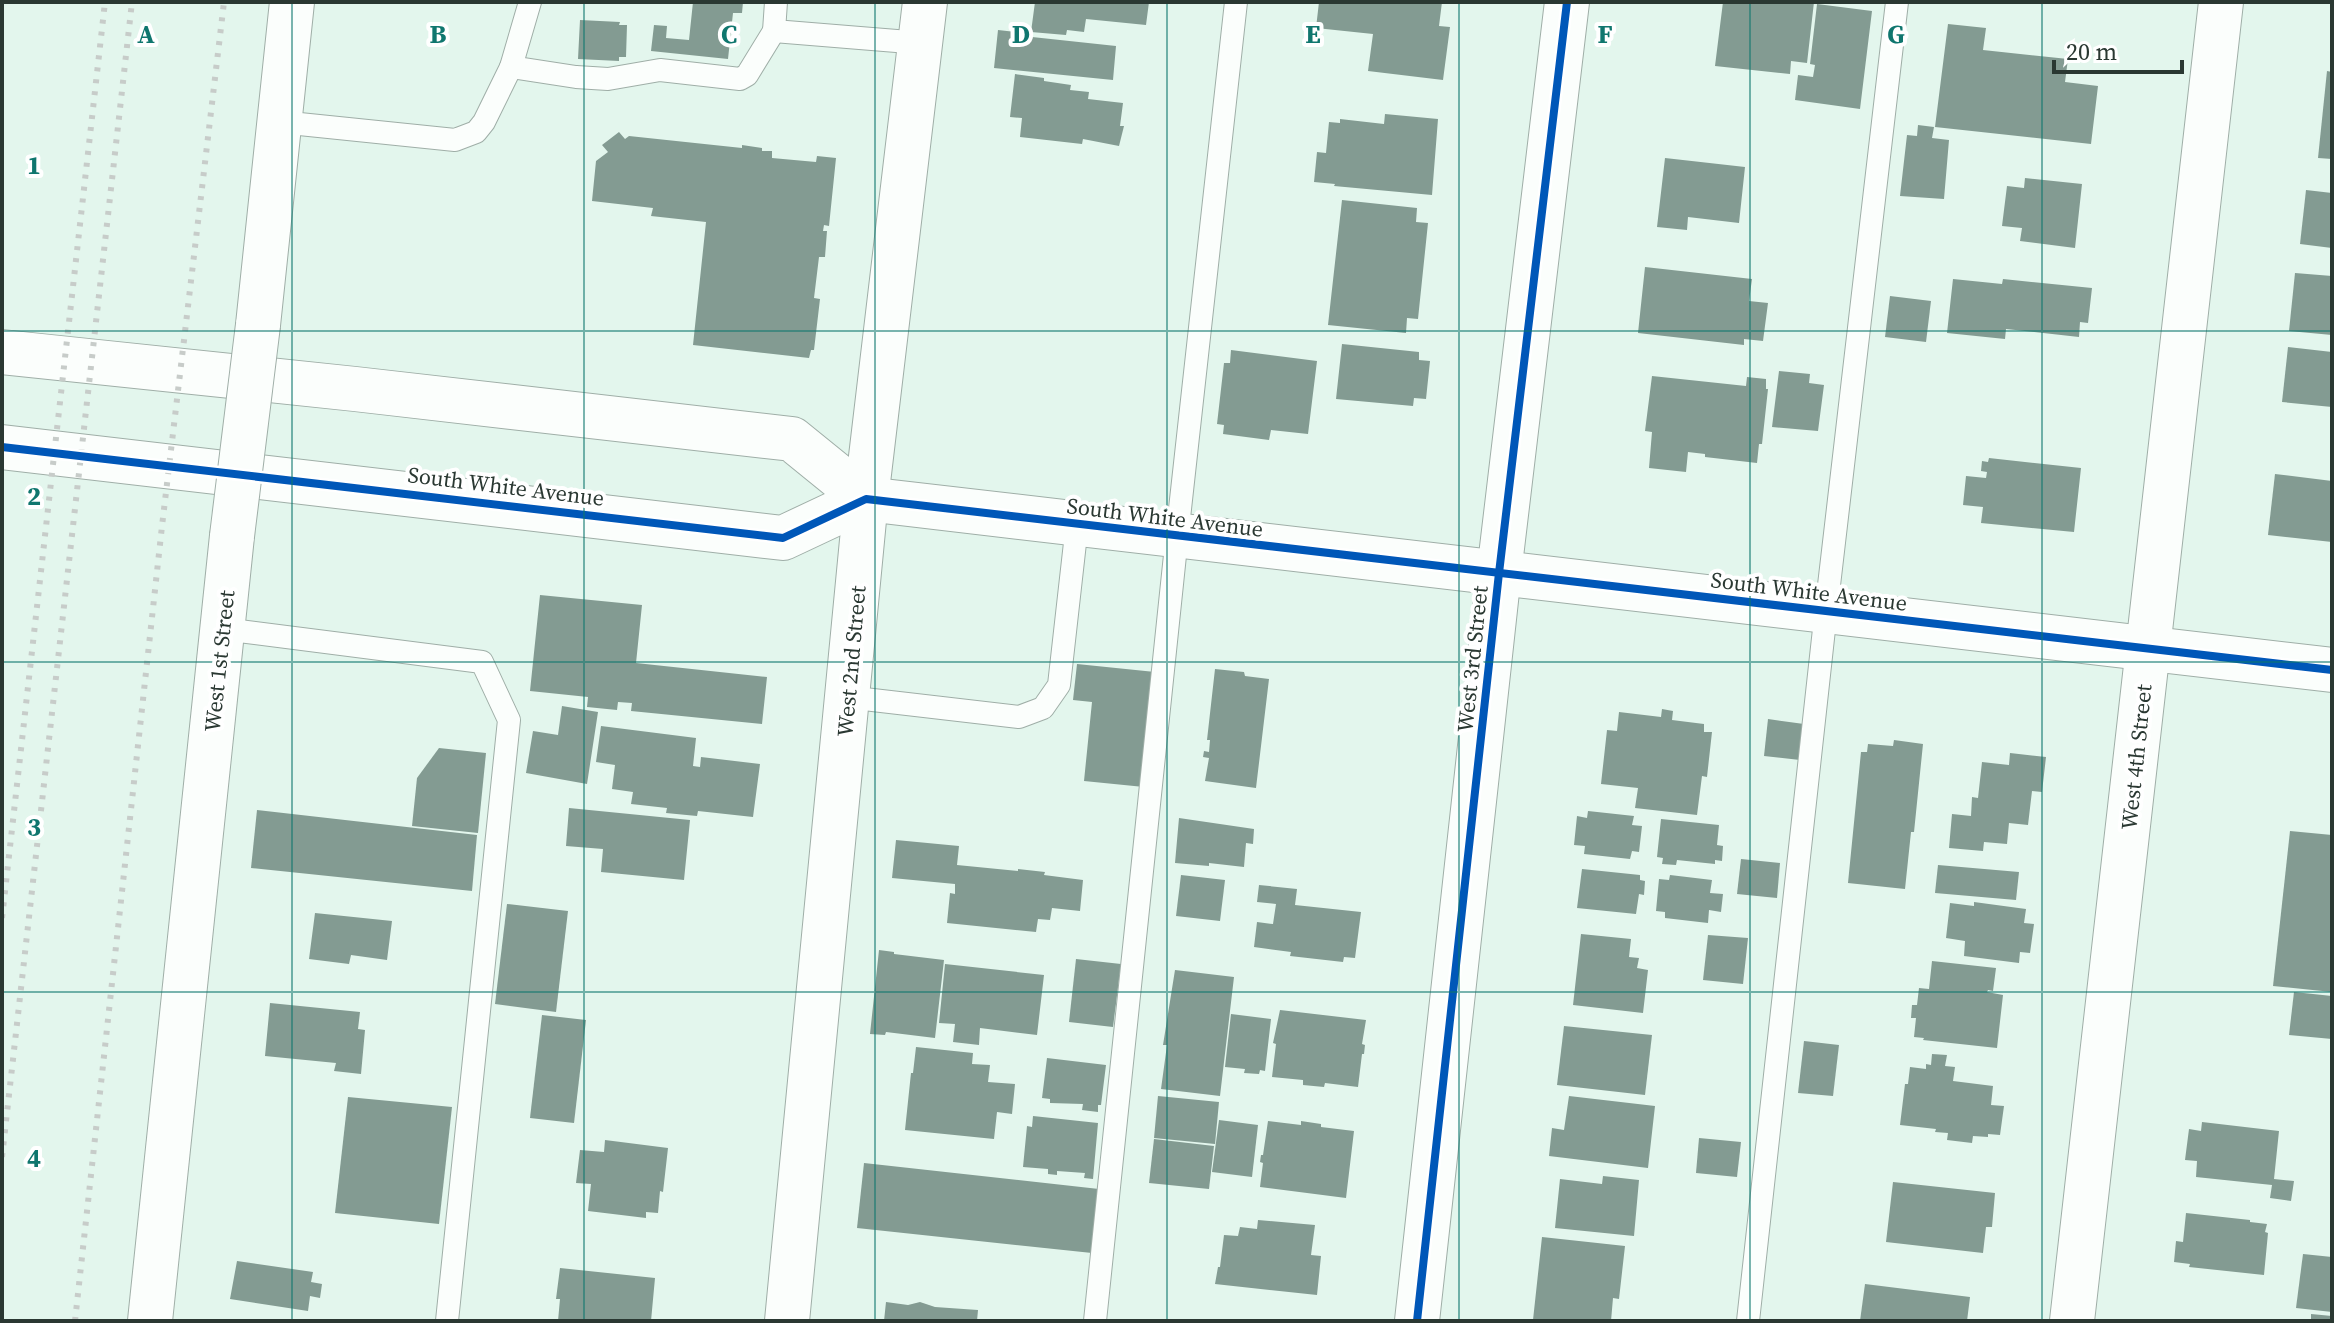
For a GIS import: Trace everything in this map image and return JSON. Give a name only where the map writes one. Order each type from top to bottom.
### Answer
[{"type":"street","name":"West 1st Street","points":[[150,1321],[232,536],[292,2]]},
{"type":"street","name":"West 3rd Street","points":[[1417,1321],[1499,573],[1567,2]]},
{"type":"street","name":"West 4th Street","points":[[2072,1321],[2221,2]]},
{"type":"street","name":"West 2nd Street","points":[[787,1321],[866,499],[923,23]]},
{"type":"street","points":[[2,352],[792,439],[866,499]]},
{"type":"street","name":"South White Avenue","points":[[2,447],[783,538],[866,499],[2332,670]]},
{"type":"lane","points":[[280,122],[455,140],[476,132],[511,67],[530,2]]},
{"type":"lane","points":[[511,67],[608,79],[660,70],[740,79],[747,75],[774,31],[776,2]]},
{"type":"lane","points":[[1095,1321],[1236,2]]},
{"type":"lane","points":[[1748,1321],[1897,2]]},
{"type":"lane","points":[[774,31],[923,23]]},
{"type":"lane","points":[[847,697],[1019,717],[1043,708],[1059,685],[1077,525]]},
{"type":"lane","points":[[223,629],[482,662],[509,720],[447,1321]]},
{"type":"building","points":[[693,2],[743,2],[742,13],[733,13],[728,59],[651,51],[654,25],[667,26],[666,38],[689,40]]},
{"type":"building","points":[[1035,2],[1149,2],[1146,25],[1086,19],[1084,32],[1067,30],[1066,35],[1031,32]]},
{"type":"building","points":[[1319,2],[1442,2],[1439,26],[1450,27],[1443,80],[1368,71],[1373,34],[1316,28]]},
{"type":"building","points":[[1723,2],[1814,2],[1807,63],[1791,61],[1790,74],[1715,66]]},
{"type":"building","points":[[1817,4],[1872,11],[1860,109],[1795,100],[1798,75],[1813,77],[1815,65],[1810,64]]},
{"type":"building","points":[[580,20],[627,25],[626,57],[619,57],[619,61],[578,59]]},
{"type":"building","points":[[1948,24],[1986,28],[1983,50],[2068,59],[2065,82],[2098,86],[2091,144],[1935,127]]},
{"type":"building","points":[[998,30],[1116,46],[1113,80],[994,68]]},
{"type":"building","points":[[2327,71],[2332,72],[2332,159],[2318,158]]},
{"type":"building","points":[[1015,74],[1071,85],[1070,90],[1089,92],[1088,99],[1123,103],[1120,126],[1124,126],[1119,146],[1083,139],[1082,144],[1020,137],[1022,118],[1010,117]]},
{"type":"building","points":[[1385,114],[1438,119],[1432,195],[1314,182],[1317,152],[1326,153],[1329,122],[1340,123],[1340,119],[1384,124]]},
{"type":"building","points":[[1918,125],[1934,127],[1932,138],[1949,140],[1944,199],[1900,196],[1907,135],[1917,136]]},
{"type":"building","points":[[619,132],[625,139],[629,136],[762,148],[762,151],[772,151],[772,158],[816,162],[817,156],[836,158],[829,226],[824,225],[823,231],[827,231],[825,257],[819,257],[814,298],[820,299],[814,350],[811,350],[809,358],[693,345],[706,222],[651,216],[653,208],[592,201],[596,161],[608,152],[602,145]]},
{"type":"building","points":[[1665,158],[1745,167],[1739,223],[1688,217],[1687,230],[1657,227]]},
{"type":"building","points":[[2025,178],[2082,184],[2075,248],[2020,241],[2022,228],[2002,226],[2007,186],[2024,188]]},
{"type":"building","points":[[2306,190],[2332,193],[2332,248],[2300,244]]},
{"type":"building","points":[[1342,200],[1417,208],[1416,222],[1428,223],[1418,319],[1407,318],[1406,333],[1328,325]]},
{"type":"building","points":[[1645,267],[1752,279],[1749,301],[1768,303],[1763,341],[1744,339],[1744,345],[1638,333]]},
{"type":"building","points":[[2295,273],[2332,276],[2332,335],[2289,331]]},
{"type":"building","points":[[1953,279],[2002,284],[2003,279],[2092,288],[2088,323],[2080,322],[2079,337],[2006,329],[2005,339],[1947,333]]},
{"type":"building","points":[[1890,296],[1931,301],[1926,342],[1885,337]]},
{"type":"building","points":[[1342,344],[1419,352],[1419,360],[1430,361],[1426,399],[1414,398],[1413,406],[1336,399]]},
{"type":"building","points":[[2288,347],[2332,352],[2332,407],[2282,402]]},
{"type":"building","points":[[1231,350],[1317,361],[1308,434],[1271,430],[1269,440],[1223,434],[1224,425],[1217,424],[1224,363],[1230,363]]},
{"type":"building","points":[[1779,371],[1810,374],[1809,383],[1824,385],[1818,431],[1772,427]]},
{"type":"building","points":[[1652,376],[1746,386],[1747,377],[1766,379],[1768,389],[1757,463],[1688,452],[1686,472],[1649,468],[1652,432],[1645,431]]},
{"type":"building","points":[[1989,458],[2081,468],[2074,532],[1981,523],[1983,507],[1963,505],[1966,476],[1986,478],[1987,472],[1981,471],[1982,461],[1988,462]]},
{"type":"building","points":[[2275,474],[2332,481],[2332,542],[2268,535]]},
{"type":"building","points":[[540,595],[642,605],[636,663],[767,677],[762,724],[631,711],[632,703],[618,702],[617,710],[587,707],[588,697],[530,691]]},
{"type":"building","points":[[1077,664],[1155,672],[1144,787],[1084,781],[1092,702],[1073,700]]},
{"type":"building","points":[[1215,669],[1269,679],[1256,788],[1205,781],[1209,758],[1203,757],[1204,751],[1209,752],[1210,740],[1207,740]]},
{"type":"building","points":[[562,706],[598,712],[587,784],[526,773],[533,731],[558,735]]},
{"type":"building","points":[[1662,709],[1673,711],[1672,720],[1704,724],[1704,732],[1712,732],[1707,777],[1702,776],[1697,815],[1635,808],[1638,788],[1601,784],[1607,730],[1617,731],[1619,712],[1661,717]]},
{"type":"building","points":[[1768,719],[1804,724],[1800,760],[1764,756]]},
{"type":"building","points":[[601,726],[696,738],[693,766],[700,767],[701,757],[760,764],[753,817],[698,811],[697,816],[666,813],[667,808],[631,804],[633,792],[612,789],[615,765],[596,762]]},
{"type":"building","points":[[1894,740],[1923,744],[1905,889],[1848,883],[1861,752],[1867,752],[1868,744],[1893,746]]},
{"type":"building","points":[[439,748],[486,753],[478,833],[412,826],[417,778]]},
{"type":"building","points":[[2010,753],[2046,757],[2042,792],[2032,791],[2028,825],[2009,823],[2007,844],[1984,842],[1983,851],[1949,848],[1952,814],[1971,816],[1972,797],[1978,798],[1982,762],[2009,765]]},
{"type":"building","points":[[569,808],[690,820],[684,880],[601,872],[603,849],[566,846]]},
{"type":"building","points":[[257,810],[477,835],[472,891],[251,868]]},
{"type":"building","points":[[1588,811],[1634,816],[1632,825],[1642,826],[1639,852],[1632,851],[1630,859],[1584,854],[1585,846],[1574,845],[1577,816],[1587,818]]},
{"type":"building","points":[[1179,818],[1254,829],[1253,844],[1246,843],[1244,867],[1175,863]]},
{"type":"building","points":[[1661,819],[1719,825],[1717,845],[1723,846],[1722,861],[1715,860],[1715,864],[1677,860],[1676,865],[1662,864],[1663,858],[1657,857]]},
{"type":"building","points":[[2290,831],[2332,835],[2332,992],[2273,986]]},
{"type":"building","points":[[896,840],[959,846],[957,865],[1045,872],[1044,875],[1083,880],[1080,911],[1052,908],[1050,920],[1038,919],[1036,932],[947,923],[950,893],[955,894],[955,884],[892,878]]},
{"type":"building","points":[[1741,859],[1780,863],[1777,898],[1737,894]]},
{"type":"building","points":[[1938,865],[2019,872],[2016,900],[1935,893]]},
{"type":"building","points":[[1582,869],[1640,875],[1640,880],[1645,881],[1644,895],[1639,894],[1636,914],[1577,908]]},
{"type":"building","points":[[1181,875],[1225,880],[1220,921],[1176,916]]},
{"type":"building","points":[[1670,875],[1712,880],[1710,893],[1723,894],[1721,912],[1709,910],[1708,923],[1665,918],[1665,912],[1656,911],[1659,879],[1669,880]]},
{"type":"building","points":[[1259,885],[1297,889],[1295,905],[1361,912],[1355,958],[1344,957],[1343,962],[1290,956],[1291,952],[1254,947],[1257,922],[1273,924],[1276,904],[1257,902]]},
{"type":"building","points":[[1974,902],[2026,909],[2024,923],[2034,924],[2030,953],[2020,952],[2019,963],[1964,956],[1965,941],[1946,938],[1950,903],[1974,906]]},
{"type":"building","points":[[507,904],[568,911],[556,1012],[495,1004]]},
{"type":"building","points":[[315,913],[392,921],[387,960],[351,955],[349,964],[309,959]]},
{"type":"building","points":[[1581,934],[1631,939],[1629,957],[1639,958],[1637,968],[1648,970],[1643,1013],[1573,1005]]},
{"type":"building","points":[[1708,935],[1748,938],[1743,984],[1703,980]]},
{"type":"building","points":[[879,950],[944,960],[935,1038],[886,1032],[885,1035],[870,1034]]},
{"type":"building","points":[[1076,959],[1121,964],[1113,1027],[1069,1022]]},
{"type":"building","points":[[1932,961],[1996,968],[1993,991],[1987,992],[2003,995],[1997,1048],[1914,1037],[1916,1018],[1911,1018],[1912,1005],[1917,1005],[1919,988],[1929,989]]},
{"type":"building","points":[[945,964],[1044,975],[1037,1035],[980,1028],[979,1045],[953,1042],[955,1024],[939,1023]]},
{"type":"building","points":[[1175,970],[1234,977],[1220,1096],[1161,1089],[1167,1045],[1163,1045]]},
{"type":"building","points":[[2294,992],[2332,996],[2332,1039],[2289,1035]]},
{"type":"building","points":[[270,1003],[360,1012],[358,1029],[365,1030],[361,1074],[334,1071],[336,1063],[265,1056]]},
{"type":"building","points":[[1280,1010],[1366,1020],[1358,1087],[1325,1083],[1324,1087],[1303,1085],[1303,1080],[1272,1077],[1276,1044],[1273,1043]]},
{"type":"building","points":[[1231,1014],[1271,1019],[1265,1071],[1260,1070],[1259,1074],[1244,1073],[1245,1069],[1225,1067]]},
{"type":"building","points":[[542,1015],[586,1020],[574,1123],[530,1118]]},
{"type":"building","points":[[1564,1026],[1652,1035],[1645,1095],[1557,1085]]},
{"type":"building","points":[[1804,1041],[1839,1045],[1833,1096],[1798,1093]]},
{"type":"building","points":[[916,1047],[973,1053],[972,1064],[990,1065],[988,1082],[1015,1084],[1012,1114],[997,1112],[994,1139],[905,1130]]},
{"type":"building","points":[[1932,1054],[1947,1055],[1945,1066],[1955,1067],[1953,1081],[1993,1086],[1991,1105],[2004,1106],[2000,1135],[1973,1136],[1972,1143],[1947,1140],[1948,1133],[1935,1132],[1936,1129],[1900,1125],[1910,1067],[1926,1069],[1926,1064],[1931,1065]]},
{"type":"building","points":[[1047,1058],[1106,1065],[1098,1112],[1082,1110],[1083,1104],[1050,1103],[1050,1099],[1042,1098]]},
{"type":"building","points":[[1158,1096],[1219,1102],[1215,1144],[1154,1138]]},
{"type":"building","points":[[1569,1096],[1655,1106],[1648,1168],[1549,1156],[1552,1128],[1564,1130]]},
{"type":"building","points":[[348,1097],[452,1107],[439,1224],[335,1213]]},
{"type":"building","points":[[1033,1116],[1098,1123],[1093,1179],[1084,1178],[1085,1173],[1057,1171],[1057,1175],[1048,1174],[1048,1169],[1023,1167],[1027,1126],[1032,1127]]},
{"type":"building","points":[[1219,1120],[1258,1125],[1252,1177],[1212,1172]]},
{"type":"building","points":[[1268,1121],[1301,1125],[1301,1121],[1354,1131],[1346,1198],[1260,1187],[1263,1163],[1260,1162]]},
{"type":"building","points":[[2202,1122],[2279,1131],[2274,1179],[2294,1181],[2291,1201],[2270,1198],[2272,1185],[2196,1177],[2197,1161],[2185,1160],[2189,1129],[2201,1131]]},
{"type":"building","points":[[1699,1138],[1741,1142],[1737,1177],[1696,1173]]},
{"type":"building","points":[[1154,1139],[1214,1146],[1209,1189],[1149,1183]]},
{"type":"building","points":[[605,1140],[668,1148],[658,1213],[646,1212],[646,1218],[588,1211],[591,1184],[576,1183],[580,1150],[604,1152]]},
{"type":"building","points":[[864,1163],[1099,1189],[1092,1253],[857,1228]]},
{"type":"building","points":[[1603,1176],[1639,1180],[1634,1236],[1555,1228],[1560,1179],[1602,1184]]},
{"type":"building","points":[[1893,1182],[1995,1193],[1992,1227],[1986,1227],[1983,1253],[1886,1242]]},
{"type":"building","points":[[2186,1213],[2267,1224],[2264,1275],[2189,1267],[2190,1264],[2174,1262],[2176,1241],[2183,1242]]},
{"type":"building","points":[[1258,1220],[1315,1225],[1311,1255],[1321,1256],[1317,1295],[1215,1284],[1224,1235],[1238,1236],[1240,1227],[1257,1229]]},
{"type":"building","points":[[1542,1237],[1625,1246],[1619,1299],[1613,1298],[1611,1321],[1533,1320]]},
{"type":"building","points":[[2303,1254],[2332,1257],[2332,1312],[2296,1308]]},
{"type":"building","points":[[237,1261],[313,1272],[311,1282],[322,1284],[320,1298],[310,1296],[308,1311],[230,1299]]},
{"type":"building","points":[[560,1268],[655,1278],[651,1321],[558,1321],[560,1299],[556,1299]]},
{"type":"building","points":[[1865,1284],[1970,1297],[1967,1321],[1860,1321]]},
{"type":"building","points":[[886,1302],[908,1305],[920,1302],[935,1307],[978,1310],[977,1321],[884,1321]]},
{"type":"building","points":[[2311,1314],[2332,1316],[2332,1321],[2311,1321]]},
{"type":"railway","points":[[2,918],[105,2]]},
{"type":"railway","points":[[2,1157],[132,2]]},
{"type":"railway","points":[[75,1321],[162,526],[224,2]]},
{"type":"cycle path","points":[[1417,1321],[1499,573],[1567,2]]},
{"type":"cycle path","points":[[2,447],[783,538],[866,499],[2332,670]]}]
